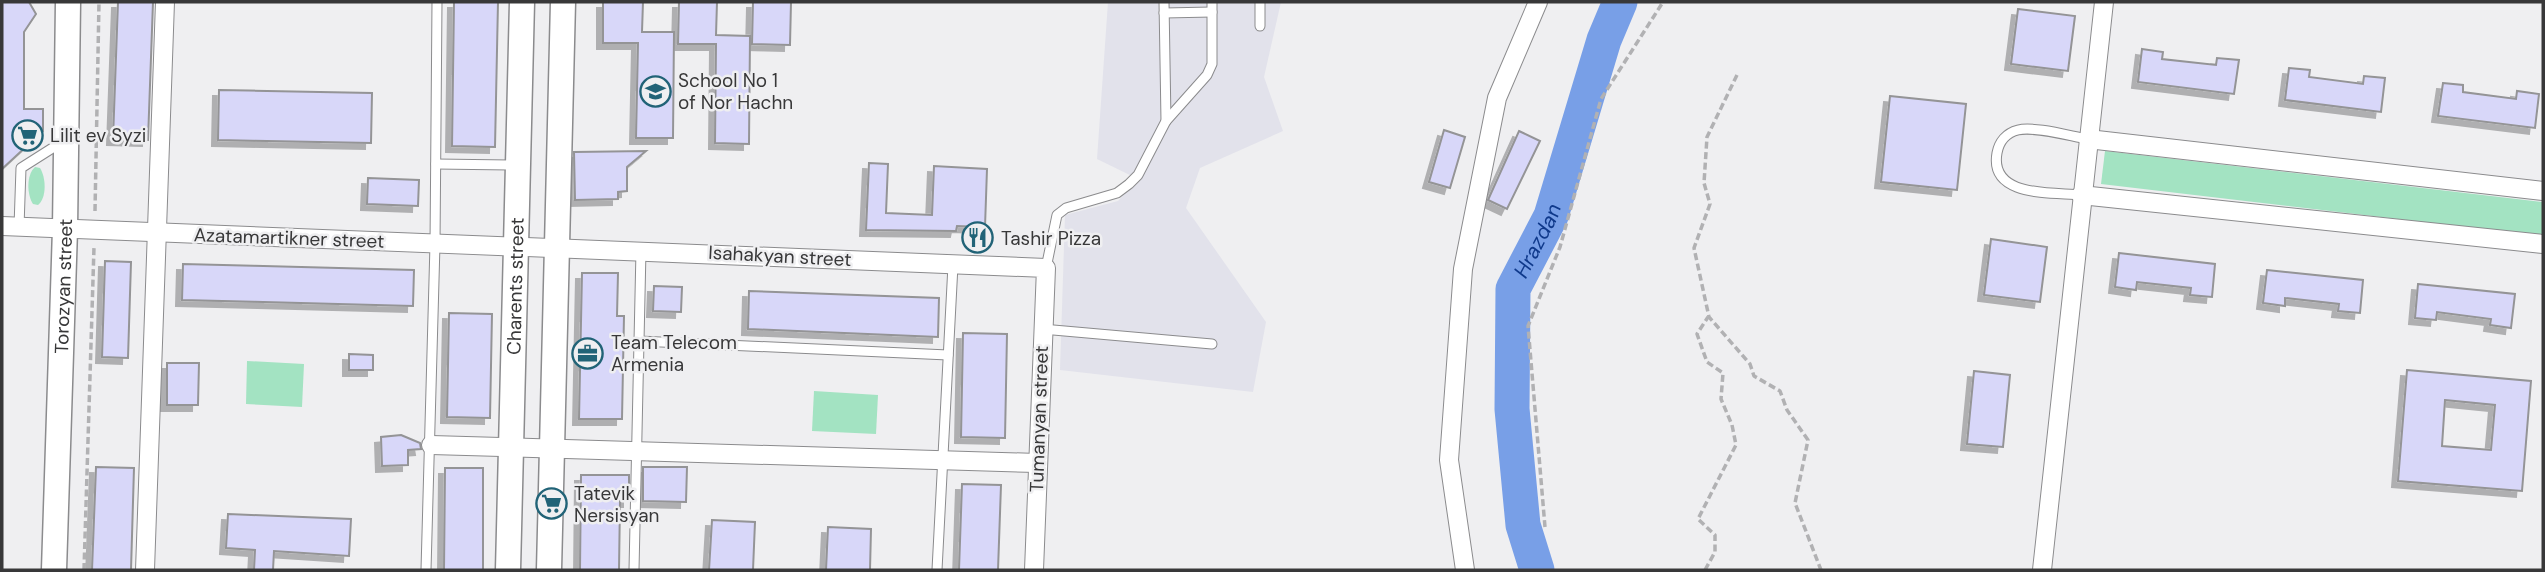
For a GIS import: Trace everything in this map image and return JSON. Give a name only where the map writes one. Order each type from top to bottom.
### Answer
[{"type":"street","name":"Torozyan street","points":[[54,570],[65,229],[68,2]]},
{"type":"street","points":[[145,570],[164,2]]},
{"type":"street","name":"Charents street","points":[[508,570],[522,2]]},
{"type":"street","points":[[549,570],[563,2]]},
{"type":"street","points":[[1465,570],[1449,460],[1463,269],[1497,98],[1538,2]]},
{"type":"street","points":[[2042,570],[2104,2]]},
{"type":"street","points":[[2088,139],[2543,191]]},
{"type":"street","points":[[2081,195],[2543,244]]},
{"type":"street","points":[[10,226],[65,229]]},
{"type":"street","name":"Azatamartikner street","points":[[65,229],[514,246]]},
{"type":"street","name":"Isahakyan street","points":[[514,246],[1046,268]]},
{"type":"street","name":"Tumanyan street","points":[[1034,570],[1046,268]]},
{"type":"street","points":[[431,446],[552,447],[1037,463]]},
{"type":"lane","points":[[426,570],[435,244],[437,2]]},
{"type":"lane","points":[[1164,2],[1166,121]]},
{"type":"lane","points":[[1259,26],[1260,2]]},
{"type":"lane","points":[[1046,268],[1058,215],[1066,208],[1117,193],[1129,184],[1138,174],[1166,121],[1207,75],[1212,64],[1212,7],[1164,13]]},
{"type":"lane","points":[[2081,195],[2017,189],[2002,178],[1996,159],[2003,139],[2016,131],[2088,139]]},
{"type":"lane","points":[[10,226],[21,168],[66,139]]},
{"type":"lane","points":[[436,164],[516,165]]},
{"type":"lane","points":[[634,570],[641,250]]},
{"type":"lane","points":[[937,570],[953,265]]},
{"type":"lane","points":[[1042,330],[1212,344]]},
{"type":"lane","points":[[639,341],[948,355]]},
{"type":"path","points":[[84,570],[99,2]]},
{"type":"path","points":[[1545,527],[1528,326],[1560,247],[1601,99],[1663,2]]},
{"type":"path","points":[[1737,75],[1707,137],[1704,183],[1710,204],[1694,248],[1709,317],[1750,365],[1754,376],[1780,391],[1787,410],[1808,440],[1795,503],[1821,570]]},
{"type":"path","points":[[1704,570],[1716,552],[1715,536],[1699,519],[1736,444],[1732,425],[1721,399],[1723,373],[1707,362],[1697,334],[1709,317]]},
{"type":"shaded area","points":[[1108,2],[1281,2],[1264,77],[1283,131],[1200,168],[1186,208],[1266,322],[1253,392],[1060,370],[1065,215],[1118,201],[1138,179],[1097,159]]},
{"type":"green space","points":[[2105,151],[2543,202],[2543,236],[2101,184]]},
{"type":"green space","points":[[35,167],[40,168],[44,182],[43,198],[38,205],[33,204],[29,190],[30,175]]},
{"type":"green space","points":[[247,361],[304,364],[302,407],[246,404]]},
{"type":"green space","points":[[814,391],[878,395],[876,434],[812,431]]},
{"type":"building","points":[[2,2],[29,2],[36,14],[24,32],[24,109],[43,109],[43,131],[2,169]]},
{"type":"building","points":[[118,2],[153,2],[148,140],[113,139]]},
{"type":"building","points":[[454,2],[498,2],[495,147],[452,146]]},
{"type":"building","points":[[603,2],[643,2],[642,32],[674,32],[673,138],[636,138],[638,43],[603,43]]},
{"type":"building","points":[[679,2],[717,2],[716,35],[750,36],[749,144],[715,143],[716,44],[678,44]]},
{"type":"building","points":[[753,2],[791,2],[790,45],[752,44]]},
{"type":"building","points":[[2018,9],[2075,16],[2068,71],[2011,64]]},
{"type":"building","points":[[2142,49],[2163,52],[2162,59],[2216,65],[2217,58],[2239,60],[2234,94],[2138,82]]},
{"type":"building","points":[[2289,68],[2310,70],[2309,77],[2363,84],[2364,76],[2385,78],[2381,112],[2285,100]]},
{"type":"building","points":[[2443,83],[2463,85],[2463,92],[2516,99],[2517,91],[2539,94],[2535,128],[2438,116]]},
{"type":"building","points":[[219,90],[372,93],[371,143],[218,140]]},
{"type":"building","points":[[1890,96],[1966,104],[1957,190],[1881,182]]},
{"type":"building","points":[[1444,130],[1465,137],[1450,188],[1429,182]]},
{"type":"building","points":[[1519,131],[1540,141],[1507,209],[1488,200]]},
{"type":"building","points":[[646,151],[627,167],[627,191],[618,192],[618,199],[575,200],[574,152]]},
{"type":"building","points":[[869,163],[888,164],[886,213],[932,215],[934,166],[987,169],[985,227],[957,226],[956,231],[866,230]]},
{"type":"building","points":[[368,178],[419,180],[418,206],[367,204]]},
{"type":"building","points":[[1991,239],[2047,247],[2040,302],[1984,295]]},
{"type":"building","points":[[2119,253],[2215,264],[2212,297],[2190,295],[2191,288],[2137,282],[2136,290],[2115,287]]},
{"type":"building","points":[[105,261],[131,262],[128,358],[102,357]]},
{"type":"building","points":[[183,264],[414,270],[413,306],[182,300]]},
{"type":"building","points":[[2267,270],[2363,280],[2360,313],[2338,311],[2339,304],[2285,298],[2285,306],[2263,303]]},
{"type":"building","points":[[582,273],[618,273],[617,316],[624,316],[622,419],[579,419]]},
{"type":"building","points":[[2418,284],[2515,294],[2511,328],[2490,325],[2491,319],[2437,312],[2436,320],[2415,318]]},
{"type":"building","points":[[654,286],[682,287],[681,312],[653,311]]},
{"type":"building","points":[[749,291],[939,298],[938,337],[748,329]]},
{"type":"building","points":[[449,313],[492,314],[490,418],[447,417]]},
{"type":"building","points":[[963,333],[1007,334],[1005,438],[961,437]]},
{"type":"building","points":[[349,354],[373,355],[373,370],[349,370]]},
{"type":"building","points":[[167,363],[199,363],[198,405],[167,405]]},
{"type":"building","points":[[2407,370],[2531,381],[2522,491],[2398,481]],"holes":[[[2445,400],[2495,405],[2491,450],[2442,446]]]},
{"type":"building","points":[[1974,371],[2010,375],[2003,447],[1967,444]]},
{"type":"building","points":[[401,435],[420,443],[421,449],[408,450],[408,465],[382,466],[381,437]]},
{"type":"building","points":[[96,467],[134,468],[131,570],[92,570]]},
{"type":"building","points":[[643,467],[687,467],[686,502],[643,501]]},
{"type":"building","points":[[445,468],[483,468],[483,570],[444,570]]},
{"type":"building","points":[[581,475],[629,475],[629,501],[620,501],[619,570],[580,570]]},
{"type":"building","points":[[962,484],[1001,485],[998,570],[959,570]]},
{"type":"building","points":[[228,514],[351,519],[349,556],[274,551],[273,570],[254,570],[255,550],[226,548]]},
{"type":"building","points":[[712,520],[755,522],[753,570],[709,570]]},
{"type":"building","points":[[828,527],[871,529],[870,570],[826,570]]},
{"type":"waterway","name":"Hrazdan","points":[[1537,570],[1523,525],[1512,409],[1513,289],[1551,216],[1604,40],[1620,2]]},
{"type":"place","name":"School No 1 of Nor Hachn","points":[[655,91]]},
{"type":"place","name":"Lilit ev Syzi","points":[[27,135]]},
{"type":"place","name":"Tashir Pizza","points":[[978,238]]},
{"type":"place","name":"Team Telecom Armenia","points":[[588,353]]},
{"type":"place","name":"Tatevik Nersisyan","points":[[551,504]]}]
